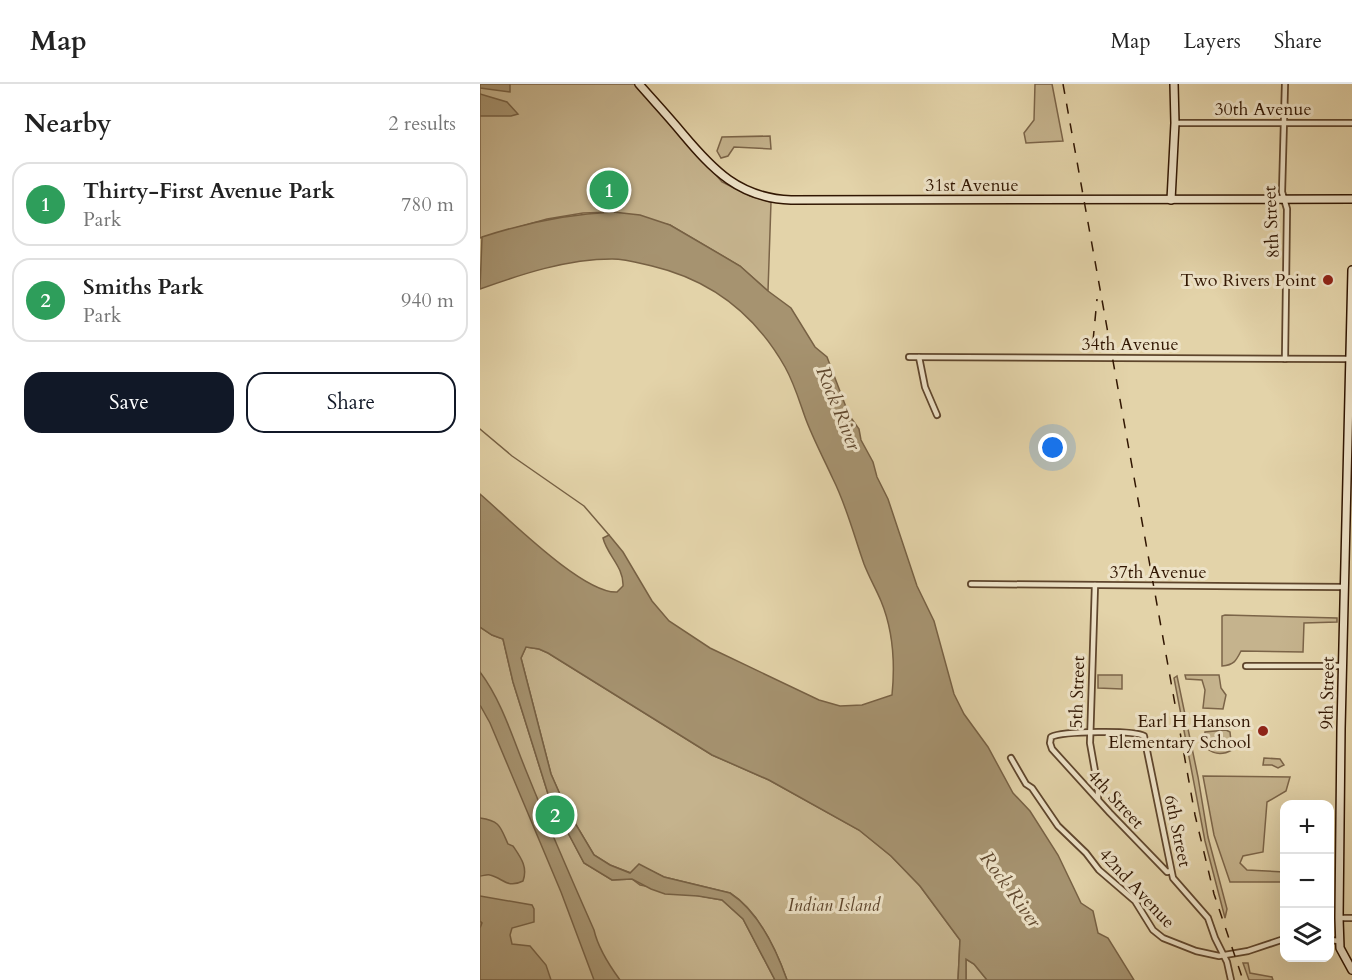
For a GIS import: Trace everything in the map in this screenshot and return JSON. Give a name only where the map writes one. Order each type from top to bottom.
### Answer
[{"type":"street","name":"31st Avenue","points":[[639,84],[714,170],[743,190],[770,198],[791,200],[1352,199]]},
{"type":"street","points":[[1171,200],[1175,123],[1174,84]]},
{"type":"street","name":"8th Street","points":[[1285,84],[1282,192],[1287,209],[1285,359]]},
{"type":"street","name":"30th Avenue","points":[[1175,123],[1352,123]]},
{"type":"street","name":"9th Street","points":[[1352,270],[1350,463],[1343,666],[1339,918],[1340,948],[1352,970]]},
{"type":"street","name":"34th Avenue","points":[[909,357],[1350,358]]},
{"type":"street","points":[[919,357],[926,387],[937,415]]},
{"type":"street","name":"37th Avenue","points":[[971,584],[1345,587]]},
{"type":"street","name":"5th Street","points":[[1095,585],[1090,743],[1098,799]]},
{"type":"street","points":[[1246,666],[1343,666]]},
{"type":"street","name":"6th Street","points":[[1091,732],[1142,734],[1146,743],[1171,871],[1177,883],[1208,918],[1224,955]]},
{"type":"street","name":"4th Street","points":[[1091,732],[1061,733],[1051,737],[1052,749],[1167,872],[1171,871]]},
{"type":"street","name":"42nd Avenue","points":[[1011,758],[1026,784],[1032,788],[1059,826],[1086,853],[1098,870],[1135,901],[1158,935],[1202,953],[1224,955],[1248,951],[1280,940]]},
{"type":"street","points":[[1339,918],[1352,918]]},
{"type":"street","points":[[1334,940],[1339,941]]},
{"type":"street","points":[[1224,955],[1231,980]]},
{"type":"green space","points":[[480,84],[637,84],[722,182],[750,196],[771,202],[768,291],[740,266],[670,225],[613,212],[583,213],[547,219],[480,238]]},
{"type":"green space","points":[[1035,84],[1052,84],[1063,141],[1026,143],[1024,133],[1034,120]]},
{"type":"green space","points":[[770,136],[771,149],[734,147],[728,156],[721,158],[717,151],[722,137]]},
{"type":"green space","points":[[1222,616],[1337,618],[1337,622],[1304,623],[1303,652],[1241,651],[1234,662],[1222,666]]},
{"type":"green space","points":[[480,627],[503,639],[513,682],[549,797],[584,863],[612,880],[632,879],[640,885],[722,900],[743,919],[775,980],[480,980]]},
{"type":"green space","name":"Indian Island","points":[[526,647],[548,653],[712,755],[769,780],[859,830],[891,856],[920,886],[960,940],[958,980],[787,980],[765,932],[749,910],[730,893],[664,877],[639,865],[631,873],[610,865],[594,855],[566,808],[551,774],[521,658]]},
{"type":"green space","points":[[1098,675],[1122,675],[1122,689],[1098,688]]},
{"type":"green space","points":[[1185,675],[1219,675],[1221,688],[1226,695],[1223,709],[1203,708],[1205,690],[1202,680],[1186,679]]},
{"type":"green space","points":[[1177,676],[1208,837],[1227,909],[1225,918],[1205,841],[1174,678]]},
{"type":"green space","points":[[1226,730],[1230,732],[1232,750],[1216,753],[1204,745],[1205,732]]},
{"type":"green space","points":[[1264,758],[1280,759],[1284,765],[1278,768],[1263,765]]},
{"type":"green space","points":[[1203,776],[1290,777],[1286,791],[1267,802],[1263,852],[1243,856],[1240,863],[1247,870],[1280,872],[1280,882],[1230,882],[1214,835]]},
{"type":"green space","points":[[966,959],[974,964],[987,980],[966,980]]},
{"type":"green space","points":[[1243,963],[1248,963],[1250,973],[1272,977],[1273,980],[1249,980]]},
{"type":"water","points":[[480,84],[510,84],[510,92],[480,88]]},
{"type":"water","points":[[480,94],[507,102],[518,114],[480,116]]},
{"type":"water","name":"Rock River","points":[[613,212],[640,215],[670,225],[740,266],[791,308],[815,347],[827,357],[849,415],[859,429],[861,440],[888,499],[917,586],[934,621],[954,694],[964,714],[988,747],[1013,793],[1030,811],[1058,855],[1081,903],[1093,911],[1098,933],[1108,938],[1134,980],[987,980],[974,964],[966,959],[966,980],[958,980],[960,940],[920,886],[891,856],[859,830],[769,780],[712,755],[548,653],[526,647],[521,658],[551,774],[566,808],[594,855],[630,873],[639,864],[664,877],[730,893],[749,910],[765,932],[787,980],[775,980],[743,919],[722,900],[665,894],[632,879],[612,880],[584,863],[549,797],[513,682],[503,639],[480,627],[480,494],[526,536],[566,568],[602,589],[617,592],[623,586],[623,579],[603,538],[609,535],[623,552],[652,601],[669,621],[710,648],[819,700],[840,706],[862,705],[892,695],[893,684],[892,648],[885,612],[864,564],[842,500],[811,433],[788,373],[773,348],[745,315],[712,290],[693,280],[652,266],[612,259],[562,265],[528,273],[480,289],[482,237],[546,220]]},
{"type":"water","points":[[480,672],[495,695],[601,950],[620,980],[594,980],[561,892],[490,723],[480,705]]},
{"type":"water","points":[[480,818],[496,823],[508,844],[513,846],[524,867],[523,881],[513,884],[490,875],[480,876]]},
{"type":"water","points":[[480,896],[532,905],[534,922],[512,928],[510,935],[512,944],[530,946],[546,965],[551,980],[480,980],[480,928],[482,923],[480,921]]},
{"type":"waterway","points":[[480,429],[512,456],[584,506],[609,535]]},
{"type":"railway","points":[[1063,84],[1195,815],[1214,894],[1243,980]]},
{"type":"railway","points":[[1093,341],[1097,299]]},
{"type":"place","name":"Thirty-First Avenue Park","points":[[609,190]]},
{"type":"place","name":"Two Rivers Point","points":[[1328,280]]},
{"type":"place","name":"Earl H Hanson Elementary School","points":[[1263,731]]},
{"type":"place","name":"Smiths Park","points":[[555,815]]}]
